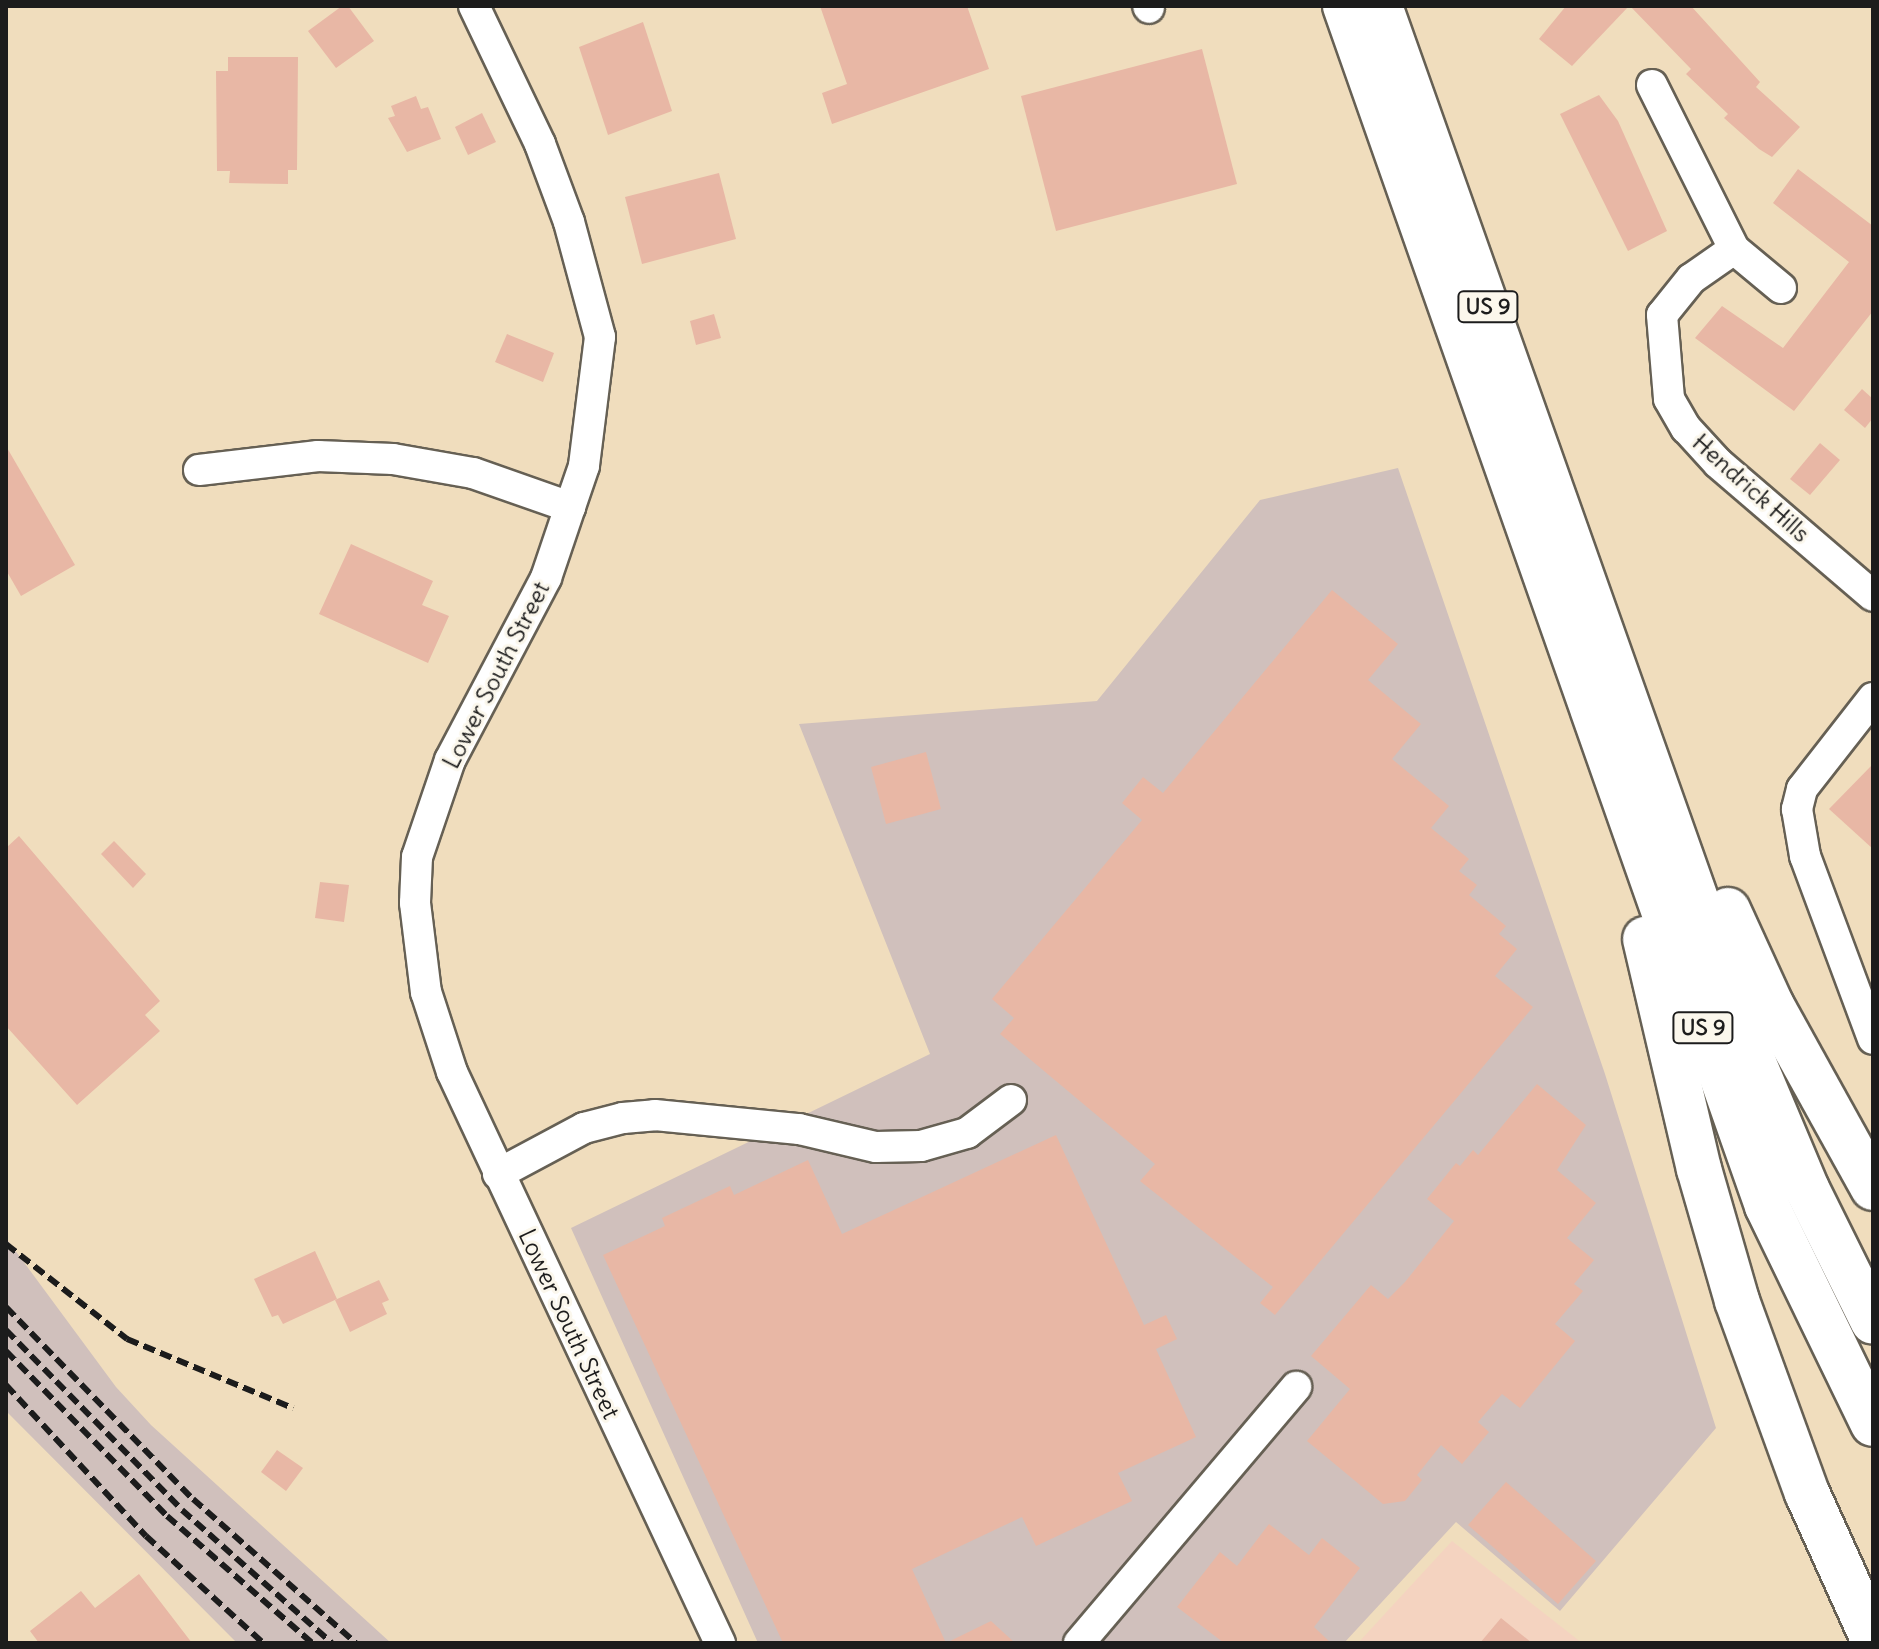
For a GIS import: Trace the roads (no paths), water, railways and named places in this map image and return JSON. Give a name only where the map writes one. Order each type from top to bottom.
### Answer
[{"type":"highway","points":[[1337,6],[1382,108]]},
{"type":"highway","name":"US 9","points":[[1345,6],[1754,1063],[1807,1189],[1873,1322]]},
{"type":"highway","name":"US 9","points":[[1380,6],[1767,1206],[1873,1424]]},
{"type":"highway","points":[[1578,614],[1772,1006],[1873,1188]]},
{"type":"highway","points":[[1578,614],[1716,1233],[1807,1493],[1873,1639]]},
{"type":"street","name":"Lower South Street","points":[[474,6],[540,144],[569,222],[600,337],[584,466],[546,578],[450,760],[417,857],[415,903],[426,992],[452,1072],[498,1174],[720,1643]]},
{"type":"street","points":[[1652,85],[1734,249],[1781,288]]},
{"type":"street","name":"Hendrick Hills","points":[[1734,249],[1691,279],[1662,315],[1660,330],[1669,399],[1686,428],[1718,463],[1873,596]]},
{"type":"street","points":[[199,470],[318,456],[393,459],[473,473],[570,507]]},
{"type":"street","points":[[1873,698],[1802,789],[1797,809],[1805,856],[1873,1039]]},
{"type":"street","points":[[498,1174],[584,1128],[623,1118],[655,1115],[799,1129],[876,1147],[921,1146],[967,1133],[1011,1100]]},
{"type":"street","points":[[1079,1643],[1296,1387]]},
{"type":"railway","points":[[6,1244],[127,1339],[293,1408]]},
{"type":"railway","points":[[6,1307],[193,1499],[356,1643]]},
{"type":"railway","points":[[6,1330],[182,1510],[332,1643]]},
{"type":"railway","points":[[6,1351],[167,1516],[312,1643]]},
{"type":"railway","points":[[6,1385],[146,1536],[263,1643]]}]
